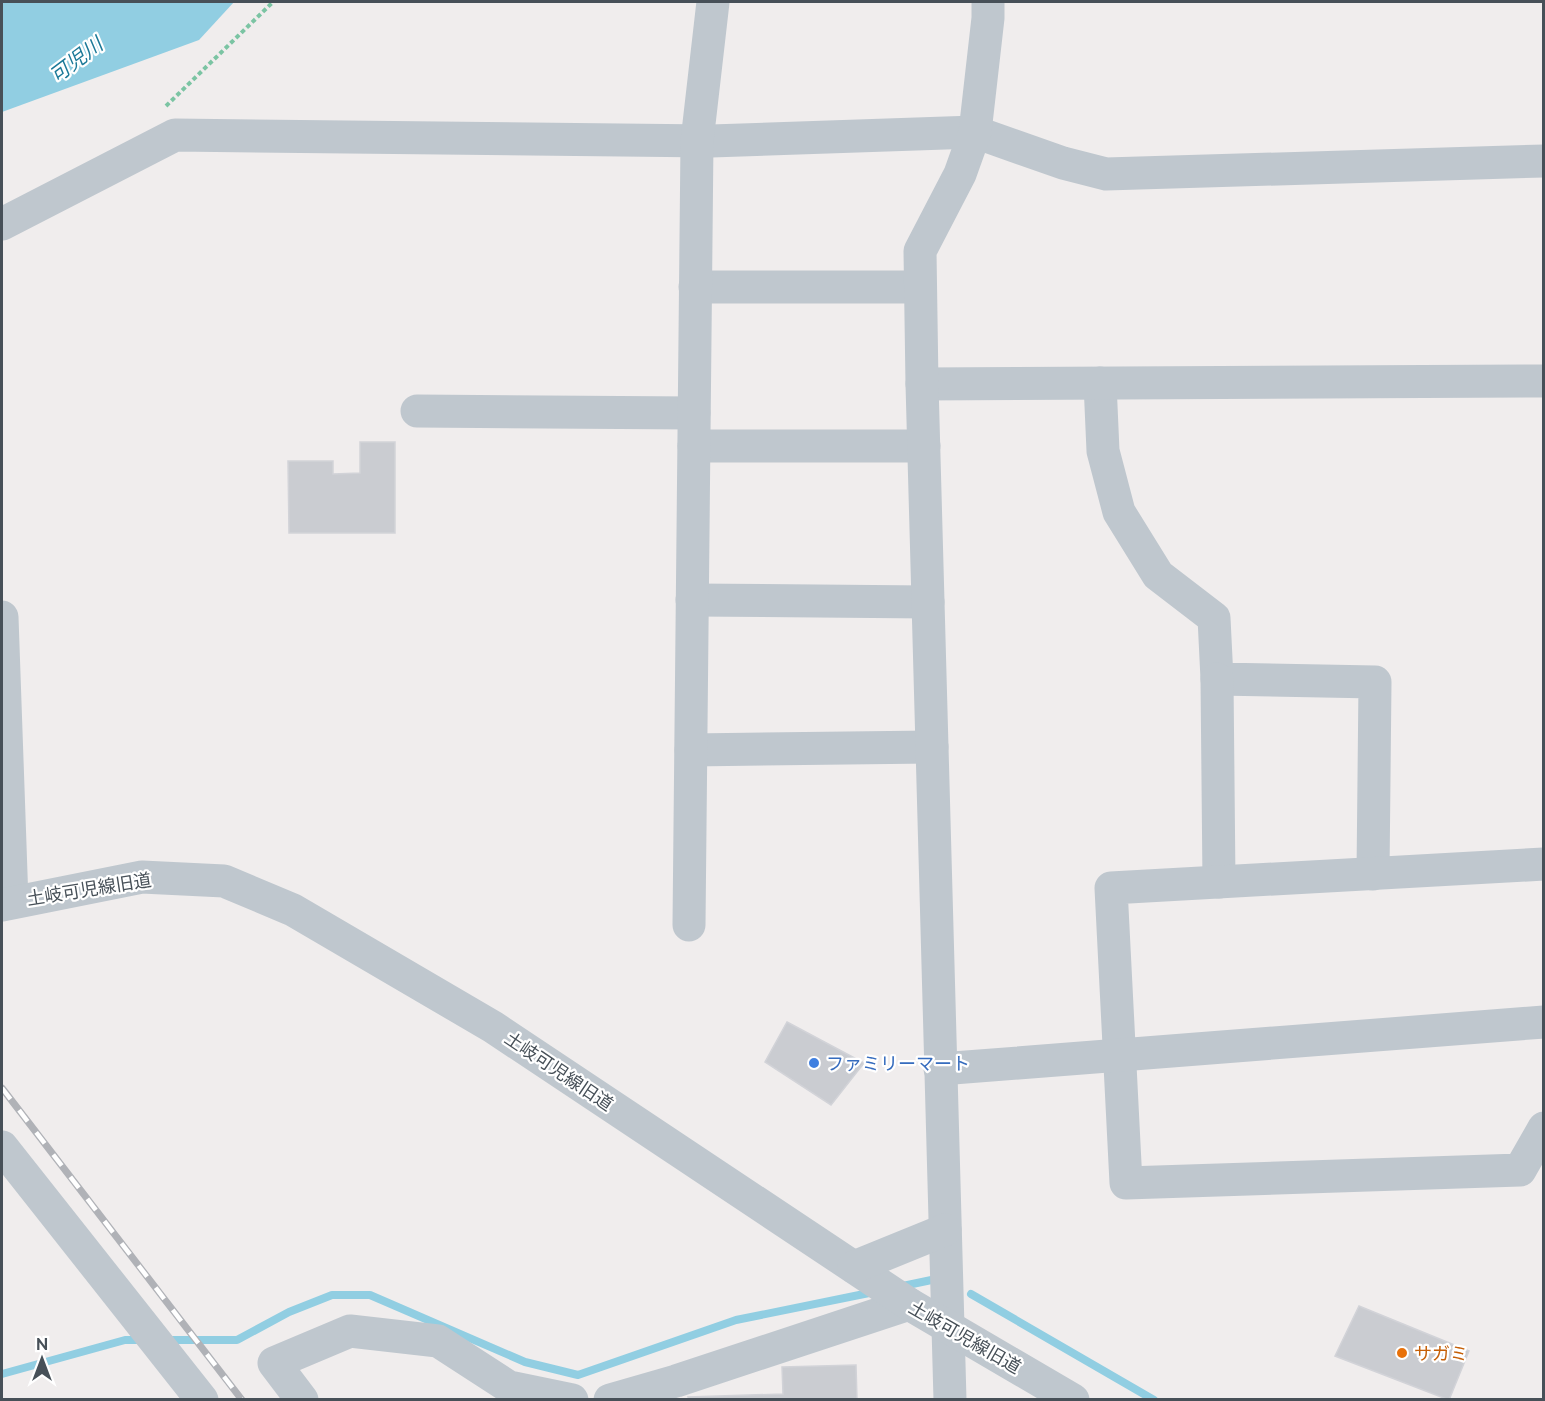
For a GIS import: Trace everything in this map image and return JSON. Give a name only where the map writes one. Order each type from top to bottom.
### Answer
[{"type":"street","points":[[689,925],[697,141],[712,2]]},
{"type":"street","points":[[950,1400],[920,251],[960,174],[975,132],[988,2]]},
{"type":"street","points":[[2,224],[175,135],[697,141],[975,132],[1064,163],[1106,174],[1544,161]]},
{"type":"street","points":[[695,287],[920,287]]},
{"type":"street","points":[[922,384],[1544,381]]},
{"type":"street","points":[[1100,383],[1103,451],[1119,513],[1158,575],[1214,618],[1217,679],[1219,882]]},
{"type":"street","points":[[417,411],[694,413]]},
{"type":"street","points":[[694,446],[924,446]]},
{"type":"street","points":[[692,600],[928,602]]},
{"type":"street","points":[[2,617],[7,903]]},
{"type":"street","points":[[1217,679],[1375,682],[1373,874]]},
{"type":"street","points":[[691,750],[932,747]]},
{"type":"street","points":[[1544,864],[1111,888],[1126,1183],[1520,1170],[1544,1128]]},
{"type":"street","name":"土岐可児線旧道","points":[[7,903],[142,877],[224,881],[293,910],[493,1027],[909,1304],[1073,1400]]},
{"type":"street","points":[[940,1069],[1544,1022]]},
{"type":"street","points":[[2,1148],[202,1400]]},
{"type":"street","points":[[860,1272],[945,1230]]},
{"type":"street","points":[[610,1400],[676,1381],[909,1304]]},
{"type":"street","points":[[302,1400],[274,1362],[350,1331],[438,1341],[509,1387],[572,1400]]},
{"type":"path","points":[[159,113],[273,2]]},
{"type":"water","name":"可児川","points":[[2,2],[234,2],[199,40],[2,112]]},
{"type":"building","points":[[360,442],[395,442],[395,533],[289,533],[288,461],[333,461],[333,474],[360,473]]},
{"type":"building","name":"ファミリーマート","points":[[787,1022],[864,1063],[831,1105],[765,1062]]},
{"type":"building","name":"サガミ","points":[[1359,1306],[1469,1351],[1449,1400],[1335,1356]]},
{"type":"building","points":[[856,1365],[857,1400],[689,1400],[688,1397],[783,1394],[782,1367]]},
{"type":"waterway","points":[[898,1287],[941,1278]]},
{"type":"waterway","points":[[165,1340],[237,1340],[289,1312],[332,1295],[370,1295],[525,1362],[578,1375],[736,1320],[874,1292]]},
{"type":"waterway","points":[[971,1294],[1154,1400]]},
{"type":"waterway","points":[[2,1374],[125,1340],[143,1340]]},
{"type":"railway","points":[[2,1088],[242,1400]]},
{"type":"place","name":"ファミリーマート","points":[[814,1063]]},
{"type":"place","name":"サガミ","points":[[1402,1353]]}]
